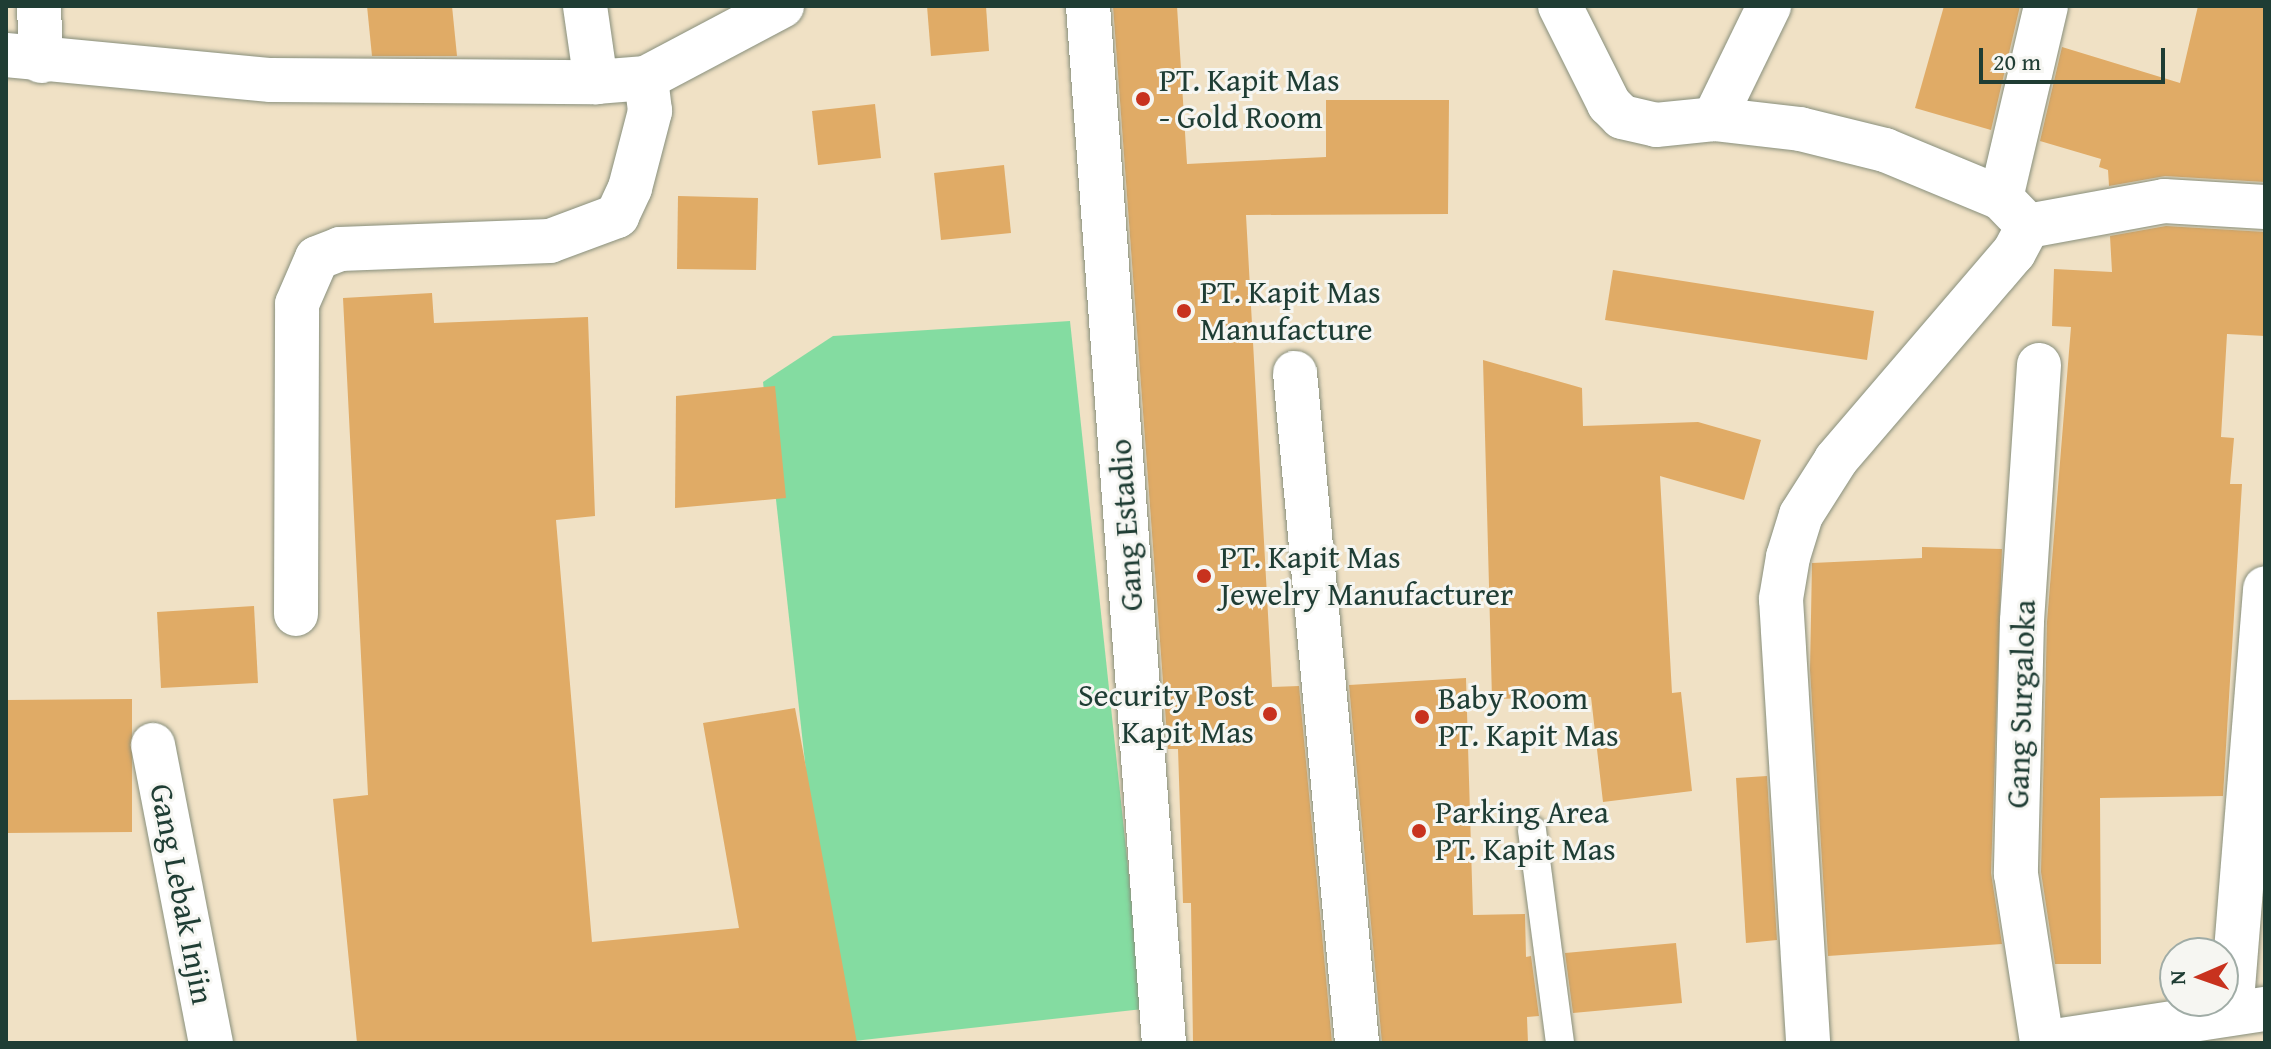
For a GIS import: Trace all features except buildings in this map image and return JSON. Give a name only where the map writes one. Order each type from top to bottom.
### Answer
[{"type":"street","points":[[39,6],[23,58],[271,80],[596,82],[646,78],[782,6]]},
{"type":"street","points":[[585,6],[596,82]]},
{"type":"street","name":"Gang Estadio","points":[[1088,6],[1164,1043]]},
{"type":"street","points":[[1560,6],[1609,104],[1622,117],[1656,125],[1714,119],[1800,129],[1885,150],[2014,212],[2164,201],[2265,207]]},
{"type":"street","points":[[1714,119],[1769,6]]},
{"type":"street","points":[[1808,1043],[1781,599],[1788,557],[1801,515],[1836,460],[2014,252],[2014,212],[2046,6]]},
{"type":"street","points":[[296,614],[297,304],[317,258],[340,249],[550,241],[617,216],[630,188],[650,111],[646,78]]},
{"type":"street","name":"Gang Surgaloka","points":[[2039,365],[2022,621],[2016,874],[2042,1042]]},
{"type":"street","points":[[1295,373],[1357,1043]]},
{"type":"street","points":[[2042,1042],[2248,1011],[2265,588]]},
{"type":"street","name":"Gang Lebak Injin","points":[[153,745],[211,1043]]},
{"type":"lane","points":[[1532,830],[1560,1043]]},
{"type":"green space","points":[[1070,321],[1143,1009],[836,1043],[763,382],[833,336]]},
{"type":"place","name":"PT. Kapit Mas - Gold Room","points":[[1143,99]]},
{"type":"place","name":"PT. Kapit Mas Manufacture","points":[[1184,311]]},
{"type":"place","name":"PT. Kapit Mas Jewelry Manufacturer","points":[[1204,576]]},
{"type":"place","name":"Security Post Kapit Mas","points":[[1270,714]]},
{"type":"place","name":"Baby Room PT. Kapit Mas","points":[[1422,717]]},
{"type":"place","name":"Parking Area PT. Kapit Mas","points":[[1419,831]]}]
